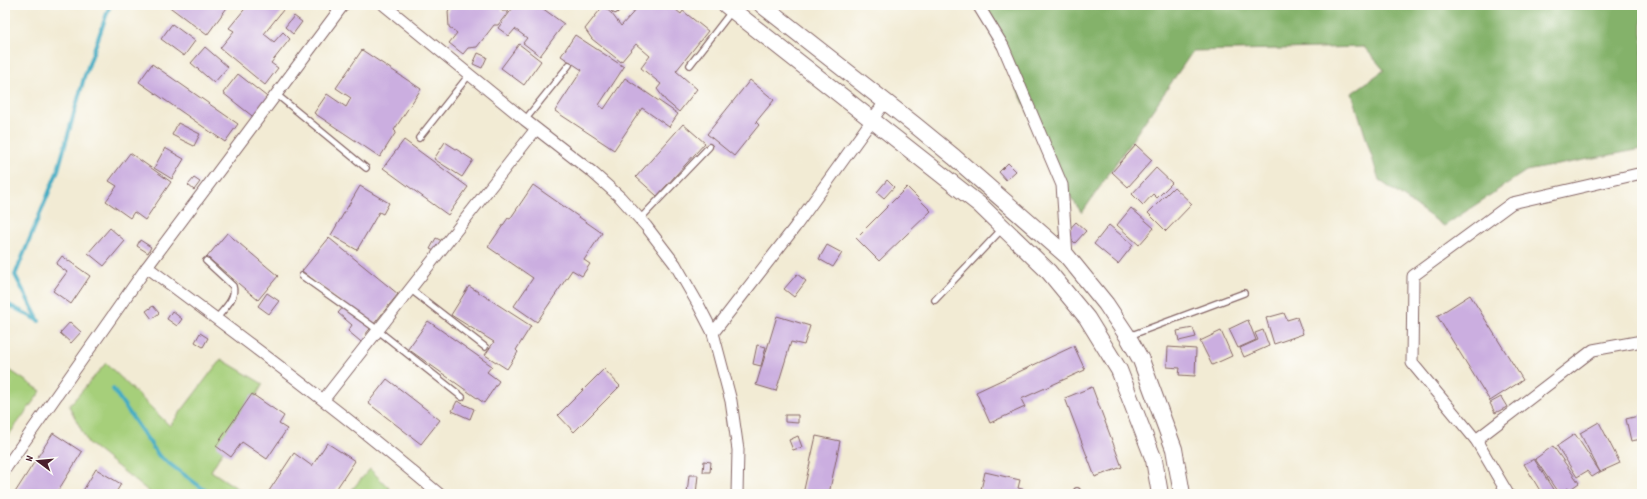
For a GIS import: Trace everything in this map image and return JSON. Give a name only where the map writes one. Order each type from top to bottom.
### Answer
[{"type":"street","points":[[5,470],[146,267],[343,5]]},
{"type":"street","points":[[384,5],[536,129],[592,172],[620,197],[640,219],[675,264],[713,333],[731,401],[738,450],[737,494]]},
{"type":"street","points":[[762,5],[954,157],[1067,256],[1106,304],[1128,336],[1141,360],[1174,449],[1182,494]]},
{"type":"street","points":[[978,5],[1002,46],[1062,185],[1067,256]]},
{"type":"street","points":[[729,8],[901,144],[948,178],[980,205],[1049,272],[1087,318],[1119,370],[1154,460],[1160,494]]},
{"type":"street","points":[[713,333],[795,227],[885,102]]},
{"type":"street","points":[[324,399],[536,129]]},
{"type":"street","points":[[1508,494],[1476,440],[1412,363],[1413,276],[1512,202],[1642,174]]},
{"type":"street","points":[[146,267],[324,399],[439,494]]},
{"type":"street","points":[[1476,440],[1593,350],[1642,341]]},
{"type":"lane","points":[[690,65],[729,8]]},
{"type":"lane","points":[[525,120],[569,64]]},
{"type":"lane","points":[[419,138],[469,74]]},
{"type":"lane","points":[[276,94],[366,168]]},
{"type":"lane","points":[[640,219],[709,147]]},
{"type":"lane","points":[[935,300],[1004,228]]},
{"type":"lane","points":[[206,261],[233,286],[235,290],[233,298],[216,319]]},
{"type":"lane","points":[[302,276],[378,331],[462,397]]},
{"type":"lane","points":[[410,289],[485,347]]},
{"type":"lane","points":[[1128,336],[1244,293]]},
{"type":"green space","points":[[978,5],[1642,5],[1642,149],[1526,171],[1444,226],[1379,180],[1352,93],[1384,70],[1364,47],[1193,51],[1082,213],[1062,185]]},
{"type":"green space","points":[[221,359],[263,384],[211,471],[246,494],[152,494],[88,443],[69,406],[106,363],[170,426]]},
{"type":"green space","points":[[5,367],[41,391],[5,440]]},
{"type":"green space","points":[[370,469],[395,494],[348,494]]},
{"type":"building","points":[[167,5],[229,5],[207,35]]},
{"type":"building","points":[[248,5],[287,5],[264,34],[274,42],[283,32],[290,39],[271,63],[278,68],[265,85],[220,48],[234,31],[229,28]]},
{"type":"building","points":[[453,5],[502,5],[502,11],[509,11],[498,25],[494,25],[477,47],[468,48],[463,54],[449,43],[457,33],[449,27],[448,11]]},
{"type":"building","points":[[515,5],[538,5],[564,24],[540,56],[523,43],[527,38],[515,29],[509,36],[498,28]]},
{"type":"building","points":[[640,5],[670,5],[681,14],[683,11],[708,31],[676,71],[697,89],[679,112],[666,101],[657,89],[661,84],[641,68],[650,56],[636,44],[621,62],[592,39],[585,29],[603,6],[612,14],[621,26]]},
{"type":"building","points":[[294,16],[302,22],[293,34],[285,27]]},
{"type":"building","points":[[172,24],[195,41],[184,56],[161,39]]},
{"type":"building","points":[[575,35],[624,67],[599,105],[604,109],[625,78],[678,114],[669,127],[642,108],[614,150],[555,111],[582,70],[561,56]]},
{"type":"building","points":[[519,44],[541,61],[524,85],[501,68]]},
{"type":"building","points":[[205,47],[228,67],[214,83],[191,63]]},
{"type":"building","points":[[362,50],[421,89],[394,130],[396,132],[380,157],[314,113],[327,94],[346,107],[351,98],[336,88]]},
{"type":"building","points":[[478,53],[487,57],[482,68],[473,64]]},
{"type":"building","points":[[152,64],[238,124],[225,142],[139,82]]},
{"type":"building","points":[[238,74],[271,100],[256,119],[223,93]]},
{"type":"building","points":[[750,80],[774,100],[756,122],[759,125],[734,156],[707,134]]},
{"type":"building","points":[[178,123],[200,134],[194,146],[172,135]]},
{"type":"building","points":[[683,124],[705,143],[657,196],[636,177]]},
{"type":"building","points":[[404,140],[468,187],[448,215],[383,168]]},
{"type":"building","points":[[445,142],[473,160],[462,177],[434,159]]},
{"type":"building","points":[[1136,145],[1152,160],[1128,187],[1112,172]]},
{"type":"building","points":[[165,148],[184,159],[172,179],[154,168]]},
{"type":"building","points":[[130,153],[171,182],[145,220],[134,212],[130,218],[106,201],[117,186],[109,181]]},
{"type":"building","points":[[1008,163],[1016,171],[1006,180],[999,172]]},
{"type":"building","points":[[1156,168],[1172,183],[1157,198],[1153,194],[1143,205],[1132,194]]},
{"type":"building","points":[[194,178],[200,182],[194,190],[188,185]]},
{"type":"building","points":[[887,180],[894,187],[884,198],[877,192]]},
{"type":"building","points":[[533,185],[602,233],[584,260],[590,264],[582,276],[572,270],[537,322],[514,306],[533,278],[488,247],[508,218],[510,219]]},
{"type":"building","points":[[360,186],[389,203],[383,214],[379,212],[357,250],[331,235]]},
{"type":"building","points":[[907,187],[931,211],[879,261],[856,238]]},
{"type":"building","points":[[1174,187],[1192,204],[1166,231],[1148,213]]},
{"type":"building","points":[[1131,208],[1154,228],[1139,245],[1117,225]]},
{"type":"building","points":[[1076,222],[1086,231],[1075,243],[1065,234]]},
{"type":"building","points":[[1109,225],[1133,245],[1118,264],[1094,244]]},
{"type":"building","points":[[110,228],[125,241],[104,266],[88,253]]},
{"type":"building","points":[[227,233],[278,276],[258,300],[207,257]]},
{"type":"building","points":[[329,238],[398,294],[365,335],[371,340],[366,346],[348,331],[352,325],[338,313],[345,305],[302,271]]},
{"type":"building","points":[[436,238],[446,243],[441,254],[430,249]]},
{"type":"building","points":[[140,240],[151,247],[148,253],[137,246]]},
{"type":"building","points":[[827,245],[842,253],[833,267],[819,259]]},
{"type":"building","points":[[62,256],[90,276],[71,304],[53,291],[67,272],[56,264]]},
{"type":"building","points":[[797,274],[806,281],[794,297],[784,289]]},
{"type":"building","points":[[469,286],[531,326],[516,350],[518,352],[507,369],[485,355],[494,342],[451,315]]},
{"type":"building","points":[[267,293],[279,301],[269,314],[258,306]]},
{"type":"building","points":[[1470,295],[1523,380],[1490,401],[1437,316]]},
{"type":"building","points":[[153,306],[159,313],[152,319],[146,311]]},
{"type":"building","points":[[172,311],[182,319],[177,326],[167,319]]},
{"type":"building","points":[[1284,313],[1287,320],[1297,317],[1303,334],[1274,344],[1266,318]]},
{"type":"building","points":[[777,316],[810,326],[804,345],[791,342],[776,391],[756,385]]},
{"type":"building","points":[[1248,320],[1256,340],[1238,348],[1229,329]]},
{"type":"building","points":[[428,321],[492,366],[487,372],[499,381],[484,403],[408,349]]},
{"type":"building","points":[[70,322],[81,332],[71,343],[60,333]]},
{"type":"building","points":[[1193,328],[1196,337],[1179,341],[1177,331]]},
{"type":"building","points":[[1263,330],[1269,346],[1244,357],[1240,348],[1258,340],[1255,333]]},
{"type":"building","points":[[1221,331],[1232,356],[1212,365],[1200,341]]},
{"type":"building","points":[[200,333],[208,338],[203,347],[195,342]]},
{"type":"building","points":[[757,345],[766,347],[761,366],[753,364]]},
{"type":"building","points":[[1074,346],[1085,370],[1021,399],[1025,407],[990,423],[976,392]]},
{"type":"building","points":[[1168,347],[1196,349],[1195,376],[1179,375],[1180,368],[1167,367]]},
{"type":"building","points":[[604,369],[620,386],[574,432],[558,415]]},
{"type":"building","points":[[387,379],[440,420],[421,444],[368,403]]},
{"type":"building","points":[[1092,387],[1122,467],[1095,477],[1065,398]]},
{"type":"building","points":[[252,394],[284,416],[279,424],[287,429],[267,459],[242,442],[231,457],[216,446]]},
{"type":"building","points":[[1501,397],[1507,407],[1495,413],[1490,403]]},
{"type":"building","points":[[457,401],[474,409],[470,419],[452,411]]},
{"type":"building","points":[[785,415],[798,415],[798,423],[785,422]]},
{"type":"building","points":[[1642,415],[1642,439],[1631,441],[1626,419]]},
{"type":"building","points":[[1599,422],[1620,463],[1600,472],[1580,433]]},
{"type":"building","points":[[53,433],[82,452],[56,494],[14,494]]},
{"type":"building","points":[[1575,434],[1600,472],[1592,477],[1587,471],[1577,477],[1557,446]]},
{"type":"building","points":[[798,436],[802,447],[793,450],[789,440]]},
{"type":"building","points":[[816,436],[840,441],[829,494],[803,494]]},
{"type":"building","points":[[327,443],[355,461],[333,494],[267,494],[294,453],[312,466]]},
{"type":"building","points":[[1553,446],[1579,483],[1569,490],[1568,488],[1559,494],[1535,459]]},
{"type":"building","points":[[1534,459],[1556,494],[1542,494],[1524,464]]},
{"type":"building","points":[[704,461],[711,462],[710,472],[703,472]]},
{"type":"building","points":[[96,469],[121,484],[115,494],[81,494]]},
{"type":"building","points":[[985,472],[1020,480],[1018,488],[1026,490],[1026,494],[980,494]]},
{"type":"building","points":[[689,475],[698,475],[696,494],[687,494]]},
{"type":"waterway","points":[[39,321],[15,275],[58,170],[84,78],[110,5]]},
{"type":"waterway","points":[[5,303],[38,320]]},
{"type":"waterway","points":[[113,389],[159,456],[210,494]]}]
